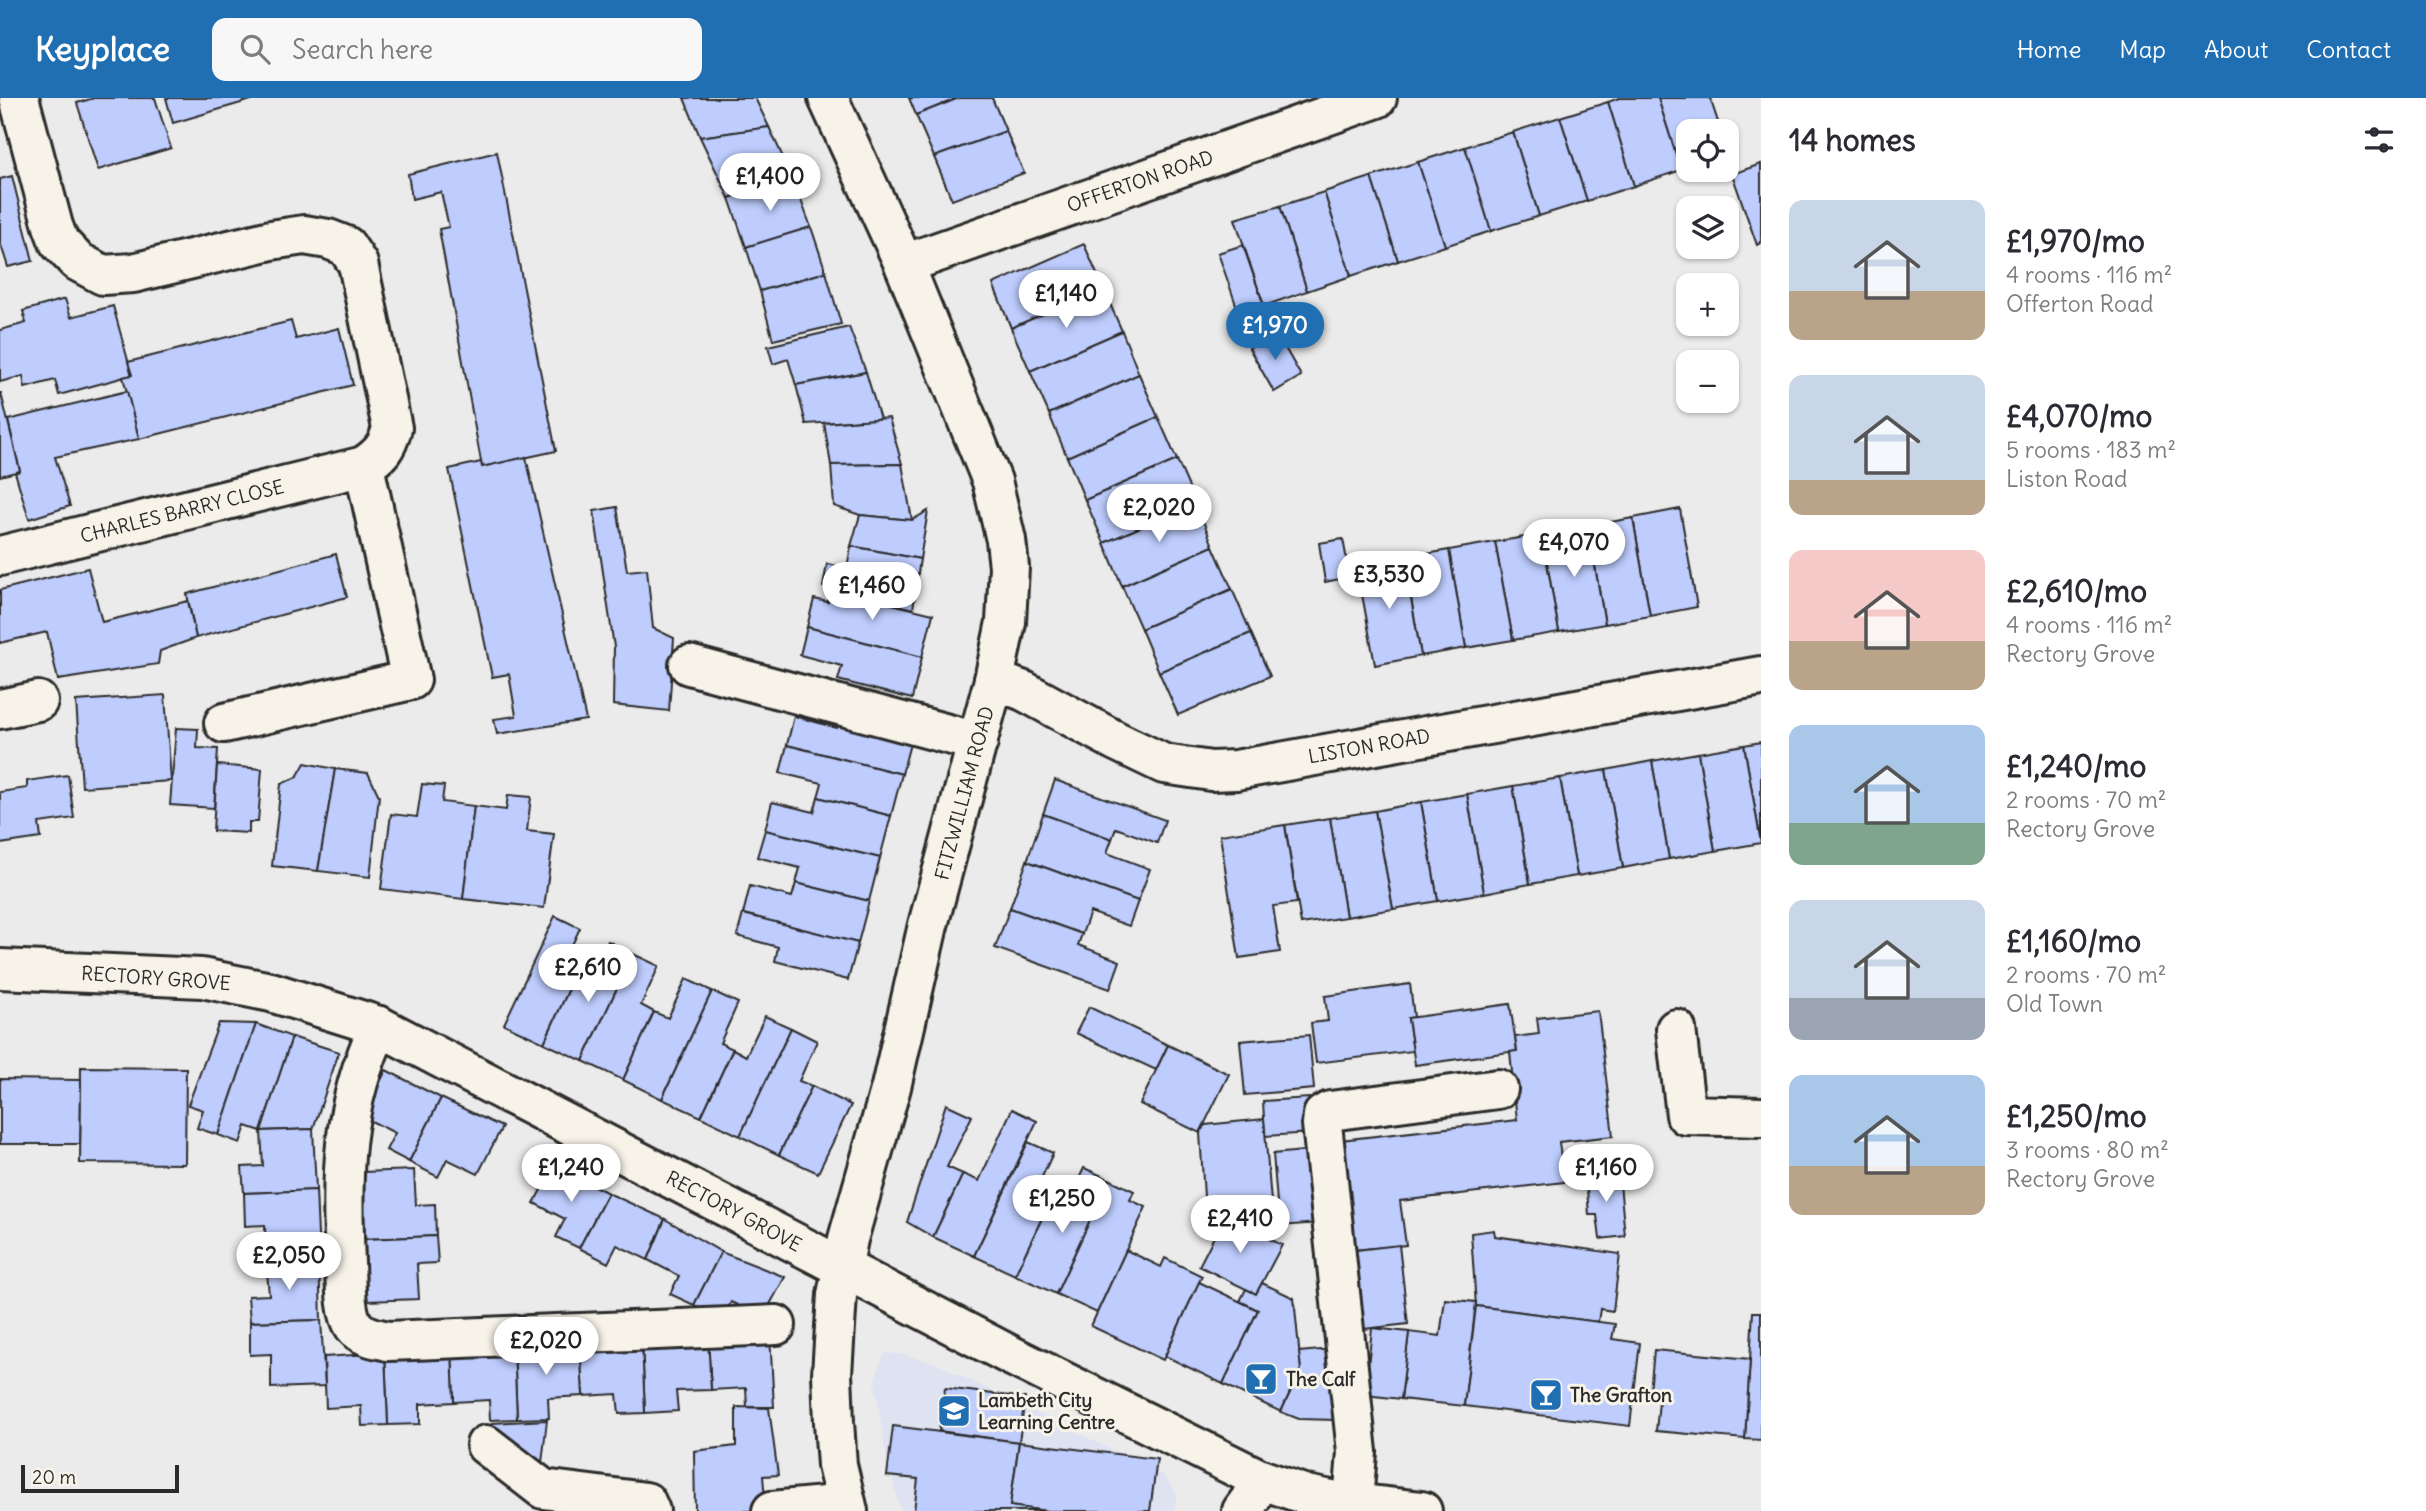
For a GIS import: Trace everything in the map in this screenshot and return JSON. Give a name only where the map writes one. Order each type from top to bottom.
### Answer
[{"type":"street","points":[[19,98],[52,226],[59,242],[77,261],[103,275],[133,273],[271,240],[304,235],[328,239],[346,246],[358,264],[392,428],[388,444],[379,456],[364,466],[411,680],[224,723]]},
{"type":"street","name":"FITZWILLIAM ROAD","points":[[828,98],[904,264],[992,481],[1004,530],[1009,566],[1006,622],[994,680],[928,925],[891,1087],[851,1229],[836,1295],[832,1374],[838,1465],[847,1508]]},
{"type":"street","name":"OFFERTON ROAD","points":[[904,264],[1377,98]]},
{"type":"street","name":"CHARLES BARRY CLOSE","points":[[0,555],[364,466]]},
{"type":"street","points":[[689,665],[978,742]]},
{"type":"street","name":"LISTON ROAD","points":[[994,680],[1024,691],[1164,764],[1211,771],[1236,770],[1761,676]]},
{"type":"street","points":[[0,709],[38,701]]},
{"type":"street","name":"RECTORY GROVE","points":[[0,969],[202,978],[271,992],[379,1026],[1021,1361],[1250,1488],[1306,1495],[1341,1505],[1422,1511]]},
{"type":"street","points":[[379,1026],[365,1056],[356,1087],[346,1135],[342,1191],[346,1300],[354,1325],[365,1336],[388,1341],[776,1325]]},
{"type":"street","points":[[1675,1029],[1686,1115],[1761,1117]]},
{"type":"street","points":[[1341,1505],[1357,1452],[1323,1115],[1330,1111],[1498,1089]]},
{"type":"street","points":[[486,1445],[543,1489],[646,1502],[650,1511]]},
{"type":"street","points":[[772,1511],[847,1508]]},
{"type":"shaded area","name":"Lambeth City Learning Centre","points":[[885,1353],[901,1354],[935,1363],[1163,1475],[1177,1494],[1174,1511],[901,1511],[886,1457],[875,1382]]},
{"type":"building","points":[[94,98],[155,98],[171,148],[98,170],[77,103]]},
{"type":"building","points":[[166,98],[258,98],[173,123]]},
{"type":"building","points":[[684,98],[755,98],[769,127],[700,137]]},
{"type":"building","points":[[909,98],[959,98],[916,115]]},
{"type":"building","points":[[959,98],[992,98],[1006,131],[934,157],[916,115]]},
{"type":"building","points":[[1619,98],[1658,98],[1676,154],[1676,172],[1634,186],[1608,102]]},
{"type":"building","points":[[1658,98],[1710,98],[1717,119],[1676,119],[1676,154]]},
{"type":"building","points":[[1608,102],[1634,186],[1587,201],[1560,117]]},
{"type":"building","points":[[1560,117],[1587,201],[1539,216],[1513,132]]},
{"type":"building","points":[[769,127],[793,179],[729,198],[700,137]]},
{"type":"building","points":[[1006,131],[1024,173],[952,200],[934,157]]},
{"type":"building","points":[[1513,132],[1539,216],[1491,231],[1465,147]]},
{"type":"building","points":[[1465,147],[1491,231],[1445,246],[1418,162]]},
{"type":"building","points":[[497,152],[556,451],[482,467],[439,229],[449,227],[441,192],[412,199],[408,174]]},
{"type":"building","points":[[1418,162],[1445,246],[1398,261],[1371,177]]},
{"type":"building","points":[[1761,164],[1761,243],[1757,245],[1735,182],[1739,182],[1739,172]]},
{"type":"building","points":[[12,176],[33,261],[8,267],[0,242],[0,179]]},
{"type":"building","points":[[1371,177],[1398,261],[1351,276],[1324,192]]},
{"type":"building","points":[[793,179],[811,227],[746,247],[729,198]]},
{"type":"building","points":[[1324,192],[1351,276],[1307,291],[1280,206]]},
{"type":"building","points":[[1280,206],[1307,291],[1264,306],[1235,219]]},
{"type":"building","points":[[811,227],[826,272],[760,291],[746,247]]},
{"type":"building","points":[[1084,244],[1103,288],[1011,328],[993,284]]},
{"type":"building","points":[[1243,245],[1264,306],[1240,316],[1218,253]]},
{"type":"building","points":[[826,272],[841,324],[773,340],[760,291]]},
{"type":"building","points":[[1103,288],[1122,331],[1030,371],[1011,328]]},
{"type":"building","points":[[65,299],[71,317],[113,306],[132,375],[59,395],[55,380],[25,388],[23,376],[0,382],[0,330],[26,323],[23,311]]},
{"type":"building","points":[[291,321],[296,339],[339,328],[353,385],[139,439],[123,377],[132,375],[128,362]]},
{"type":"building","points":[[849,327],[866,372],[796,385],[788,359],[773,364],[768,346]]},
{"type":"building","points":[[1122,331],[1139,374],[1049,414],[1030,371]]},
{"type":"building","points":[[1276,332],[1301,376],[1274,392],[1249,348]]},
{"type":"building","points":[[866,372],[880,419],[806,424],[796,385]]},
{"type":"building","points":[[1139,374],[1158,417],[1067,457],[1049,414]]},
{"type":"building","points":[[127,391],[139,439],[55,457],[70,506],[29,519],[15,472],[20,471],[8,420]]},
{"type":"building","points":[[0,393],[20,471],[0,476]]},
{"type":"building","points":[[1158,417],[1177,460],[1085,500],[1067,457]]},
{"type":"building","points":[[889,418],[902,464],[831,465],[824,423]]},
{"type":"building","points":[[526,457],[586,720],[497,734],[494,719],[516,716],[509,674],[492,677],[449,469],[481,462],[482,467]]},
{"type":"building","points":[[1177,460],[1196,503],[1104,543],[1085,500]]},
{"type":"building","points":[[902,464],[912,520],[860,515],[834,506],[831,465]]},
{"type":"building","points":[[1196,503],[1213,546],[1122,586],[1104,543]]},
{"type":"building","points":[[617,507],[627,571],[647,569],[653,628],[674,638],[669,711],[613,705],[614,647],[594,511]]},
{"type":"building","points":[[1680,509],[1697,607],[1650,616],[1633,518]]},
{"type":"building","points":[[928,511],[920,559],[851,546],[860,515],[912,520]]},
{"type":"building","points":[[1633,518],[1650,616],[1605,624],[1588,526]]},
{"type":"building","points":[[1588,526],[1605,624],[1559,632],[1542,534]]},
{"type":"building","points":[[1542,534],[1559,632],[1513,640],[1495,542]]},
{"type":"building","points":[[1343,539],[1350,577],[1325,582],[1319,543]]},
{"type":"building","points":[[1495,542],[1513,640],[1466,648],[1449,550]]},
{"type":"building","points":[[851,546],[920,559],[913,609],[823,587],[827,564],[847,568]]},
{"type":"building","points":[[1213,546],[1232,589],[1141,629],[1122,586]]},
{"type":"building","points":[[1449,550],[1466,648],[1421,656],[1404,558]]},
{"type":"building","points":[[336,554],[347,597],[196,638],[187,594]]},
{"type":"building","points":[[1404,558],[1421,656],[1375,665],[1357,567]]},
{"type":"building","points":[[88,568],[102,622],[188,601],[196,638],[160,651],[158,664],[58,680],[47,632],[0,643],[0,590]]},
{"type":"building","points":[[830,589],[933,614],[922,657],[807,627],[814,599],[828,602]]},
{"type":"building","points":[[1232,589],[1251,633],[1159,672],[1141,629]]},
{"type":"building","points":[[807,627],[922,657],[912,699],[838,680],[842,666],[800,655]]},
{"type":"building","points":[[1251,633],[1270,676],[1178,715],[1159,672]]},
{"type":"building","points":[[165,695],[171,781],[82,787],[76,701]]},
{"type":"building","points":[[841,713],[913,732],[902,774],[787,745],[794,716],[837,728]]},
{"type":"building","points":[[176,728],[198,729],[197,748],[218,749],[214,808],[170,805]]},
{"type":"building","points":[[1761,742],[1761,843],[1744,745]]},
{"type":"building","points":[[787,745],[902,774],[891,816],[818,797],[822,783],[780,773]]},
{"type":"building","points":[[1744,745],[1761,843],[1715,851],[1698,753]]},
{"type":"building","points":[[1698,753],[1715,851],[1669,859],[1652,761]]},
{"type":"building","points":[[1652,761],[1669,859],[1623,868],[1606,770]]},
{"type":"building","points":[[305,763],[335,769],[318,871],[272,866],[281,784],[297,777]]},
{"type":"building","points":[[217,765],[262,769],[258,822],[249,822],[249,833],[213,831]]},
{"type":"building","points":[[335,769],[368,773],[379,796],[370,877],[318,871]]},
{"type":"building","points":[[1606,770],[1623,868],[1577,876],[1560,778]]},
{"type":"building","points":[[68,775],[74,818],[39,823],[41,838],[0,844],[0,792],[27,788],[27,781]]},
{"type":"building","points":[[1560,778],[1577,876],[1530,884],[1513,786]]},
{"type":"building","points":[[1055,780],[1165,820],[1157,843],[1116,828],[1112,839],[1043,814]]},
{"type":"building","points":[[422,784],[444,786],[442,802],[474,806],[463,899],[381,889],[391,814],[417,817]]},
{"type":"building","points":[[1513,786],[1530,884],[1484,893],[1467,794]]},
{"type":"building","points":[[1467,794],[1484,893],[1438,901],[1421,802]]},
{"type":"building","points":[[508,795],[531,797],[527,831],[554,834],[544,908],[463,899],[474,806],[506,810]]},
{"type":"building","points":[[818,797],[891,816],[880,858],[765,830],[772,802],[814,812]]},
{"type":"building","points":[[1421,802],[1438,901],[1393,909],[1375,811]]},
{"type":"building","points":[[1375,811],[1393,909],[1346,917],[1330,818]]},
{"type":"building","points":[[1043,814],[1112,839],[1107,853],[1150,869],[1138,901],[1027,861]]},
{"type":"building","points":[[1330,818],[1346,917],[1301,924],[1285,825]]},
{"type":"building","points":[[1285,825],[1297,903],[1273,906],[1280,952],[1239,958],[1220,835]]},
{"type":"building","points":[[765,830],[880,858],[869,901],[796,883],[800,868],[757,857]]},
{"type":"building","points":[[1027,861],[1138,901],[1129,926],[1090,912],[1082,934],[1010,908]]},
{"type":"building","points":[[796,883],[869,901],[858,943],[743,914],[750,886],[792,897]]},
{"type":"building","points":[[1010,908],[1082,934],[1078,945],[1120,961],[1110,989],[995,948]]},
{"type":"building","points":[[743,914],[858,943],[848,980],[775,961],[778,947],[737,936]]},
{"type":"building","points":[[555,916],[580,928],[561,968],[576,974],[544,1043],[504,1024]]},
{"type":"building","points":[[608,941],[633,954],[583,1061],[544,1043],[576,974],[589,981]]},
{"type":"building","points":[[633,954],[659,966],[641,1005],[654,1012],[623,1080],[583,1061]]},
{"type":"building","points":[[686,979],[712,991],[662,1099],[623,1080],[654,1012],[668,1018]]},
{"type":"building","points":[[1410,984],[1414,1017],[1408,1018],[1413,1051],[1316,1063],[1311,1023],[1328,1021],[1325,996]]},
{"type":"building","points":[[712,991],[738,1003],[720,1043],[733,1049],[701,1117],[662,1099]]},
{"type":"building","points":[[1510,1004],[1517,1051],[1415,1065],[1408,1018]]},
{"type":"building","points":[[1089,1007],[1168,1045],[1156,1070],[1076,1033]]},
{"type":"building","points":[[1598,1011],[1613,1136],[1559,1142],[1564,1182],[1400,1201],[1406,1245],[1344,1251],[1332,1141],[1517,1120],[1510,1052],[1517,1051],[1515,1037],[1539,1034],[1537,1018]]},
{"type":"building","points":[[765,1016],[791,1028],[740,1136],[701,1117],[733,1049],[746,1056]]},
{"type":"building","points":[[219,1023],[256,1024],[218,1135],[197,1128],[203,1110],[188,1105]]},
{"type":"building","points":[[256,1024],[292,1037],[261,1131],[246,1126],[240,1143],[218,1135]]},
{"type":"building","points":[[791,1028],[817,1041],[799,1081],[812,1086],[779,1155],[740,1136]]},
{"type":"building","points":[[1309,1035],[1314,1089],[1245,1095],[1240,1041]]},
{"type":"building","points":[[292,1037],[339,1052],[313,1129],[261,1131]]},
{"type":"building","points":[[1168,1045],[1229,1074],[1200,1133],[1140,1104]]},
{"type":"building","points":[[81,1067],[186,1068],[185,1164],[80,1163]]},
{"type":"building","points":[[386,1070],[441,1098],[409,1162],[386,1150],[395,1133],[363,1117]]},
{"type":"building","points":[[0,1079],[81,1080],[80,1144],[0,1144]]},
{"type":"building","points":[[812,1086],[851,1105],[818,1173],[779,1155]]},
{"type":"building","points":[[441,1098],[502,1127],[478,1174],[447,1159],[438,1177],[409,1162]]},
{"type":"building","points":[[1309,1098],[1311,1133],[1265,1136],[1263,1101]]},
{"type":"building","points":[[946,1104],[972,1116],[947,1167],[963,1174],[933,1237],[907,1222]]},
{"type":"building","points":[[1012,1109],[1037,1121],[974,1256],[933,1237],[963,1174],[979,1181]]},
{"type":"building","points":[[1264,1119],[1273,1225],[1246,1228],[1224,1217],[1218,1228],[1206,1229],[1200,1133],[1205,1125]]},
{"type":"building","points":[[313,1129],[316,1190],[244,1193],[242,1167],[263,1166],[261,1131]]},
{"type":"building","points":[[1028,1142],[1053,1153],[1029,1205],[1045,1212],[1015,1275],[974,1256]]},
{"type":"building","points":[[1313,1150],[1319,1223],[1279,1226],[1273,1154]]},
{"type":"building","points":[[554,1165],[608,1193],[579,1248],[556,1237],[565,1219],[534,1203]]},
{"type":"building","points":[[1084,1168],[1109,1179],[1056,1294],[1015,1275],[1045,1212],[1060,1219]]},
{"type":"building","points":[[414,1170],[416,1205],[435,1204],[436,1236],[365,1239],[362,1172]]},
{"type":"building","points":[[1619,1173],[1625,1236],[1600,1239],[1597,1215],[1589,1215],[1586,1176]]},
{"type":"building","points":[[1109,1179],[1134,1191],[1130,1200],[1146,1207],[1097,1313],[1056,1294]]},
{"type":"building","points":[[316,1190],[319,1258],[266,1260],[265,1225],[245,1226],[244,1193]]},
{"type":"building","points":[[608,1193],[665,1219],[648,1260],[617,1245],[608,1263],[579,1248]]},
{"type":"building","points":[[1224,1217],[1282,1245],[1256,1294],[1199,1266]]},
{"type":"building","points":[[665,1219],[721,1252],[694,1305],[670,1294],[679,1276],[648,1260]]},
{"type":"building","points":[[1494,1230],[1495,1236],[1620,1254],[1613,1311],[1600,1309],[1598,1322],[1476,1306],[1471,1233]]},
{"type":"building","points":[[436,1236],[438,1263],[417,1264],[419,1299],[367,1301],[365,1239]]},
{"type":"building","points":[[1399,1245],[1408,1324],[1364,1329],[1356,1250]]},
{"type":"building","points":[[1126,1250],[1161,1267],[1165,1258],[1202,1276],[1163,1360],[1091,1326]]},
{"type":"building","points":[[721,1252],[785,1277],[763,1317],[731,1302],[722,1320],[694,1305]]},
{"type":"building","points":[[319,1258],[321,1320],[250,1322],[248,1296],[269,1295],[266,1260]]},
{"type":"building","points":[[1199,1282],[1258,1310],[1223,1384],[1165,1356]]},
{"type":"building","points":[[1262,1283],[1294,1298],[1301,1369],[1281,1412],[1223,1384],[1258,1310],[1240,1301],[1246,1289],[1256,1294]]},
{"type":"building","points":[[1445,1299],[1476,1302],[1464,1406],[1401,1399],[1409,1332],[1440,1336]]},
{"type":"building","points":[[1476,1306],[1615,1324],[1612,1339],[1640,1343],[1630,1426],[1464,1406]]},
{"type":"building","points":[[1753,1312],[1761,1312],[1761,1440],[1745,1439]]},
{"type":"building","points":[[321,1320],[325,1386],[271,1388],[271,1354],[250,1355],[250,1322]]},
{"type":"building","points":[[1372,1328],[1409,1332],[1401,1399],[1365,1395]]},
{"type":"building","points":[[770,1335],[774,1407],[747,1407],[746,1388],[711,1390],[708,1338]]},
{"type":"building","points":[[708,1338],[711,1390],[676,1391],[678,1411],[645,1413],[642,1341]]},
{"type":"building","points":[[642,1341],[645,1413],[619,1414],[617,1394],[583,1396],[580,1344]]},
{"type":"building","points":[[580,1344],[583,1396],[548,1398],[549,1418],[517,1419],[514,1347]]},
{"type":"building","points":[[514,1347],[517,1419],[490,1420],[489,1400],[454,1402],[452,1349]]},
{"type":"building","points":[[452,1349],[454,1402],[420,1404],[420,1424],[388,1425],[385,1353]]},
{"type":"building","points":[[1332,1349],[1336,1420],[1299,1419],[1281,1412],[1301,1369],[1299,1352]]},
{"type":"building","points":[[1654,1350],[1750,1359],[1745,1439],[1656,1431],[1660,1392],[1650,1392]]},
{"type":"building","points":[[385,1353],[388,1425],[362,1426],[361,1406],[326,1408],[324,1357]]},
{"type":"building","points":[[945,1388],[1025,1398],[1019,1442],[939,1431]]},
{"type":"building","points":[[736,1407],[769,1408],[778,1475],[763,1476],[766,1511],[695,1511],[694,1451],[736,1446]]},
{"type":"building","points":[[547,1420],[542,1463],[523,1459],[491,1431],[492,1423]]},
{"type":"building","points":[[893,1426],[1019,1442],[1010,1506],[1048,1511],[914,1511],[918,1479],[887,1476]]},
{"type":"building","points":[[1019,1442],[1157,1459],[1150,1511],[1048,1511],[1010,1506]]},
{"type":"place","name":"The Calf","points":[[1261,1379]]},
{"type":"place","name":"The Grafton","points":[[1546,1395]]},
{"type":"place","name":"Lambeth City Learning Centre","points":[[954,1411]]}]
